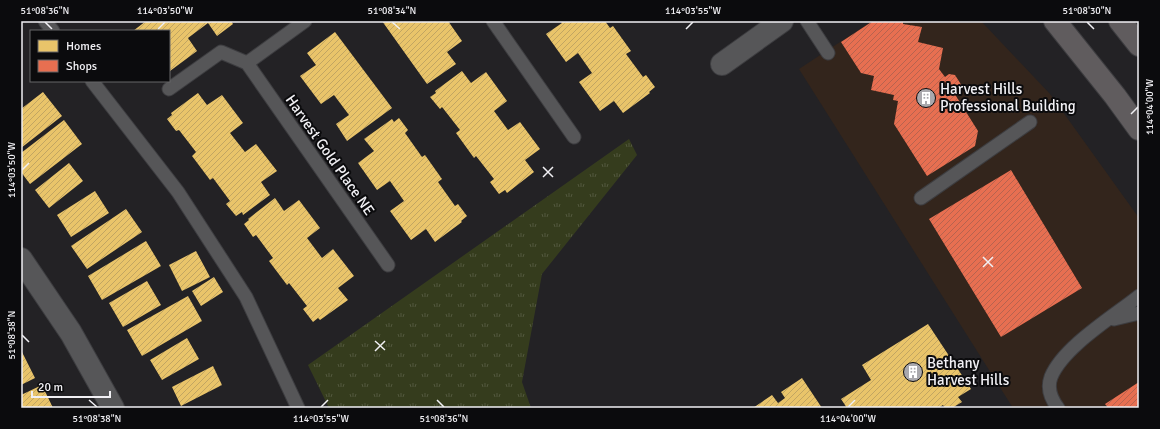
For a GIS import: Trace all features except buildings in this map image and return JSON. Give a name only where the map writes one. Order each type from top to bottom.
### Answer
[{"type":"main road","points":[[1055,21],[1115,96],[1139,129]]},
{"type":"main road","points":[[1120,21],[1139,45]]},
{"type":"main road","points":[[1133,21],[1139,30]]},
{"type":"street","points":[[722,64],[770,25]]},
{"type":"street","points":[[21,259],[71,333],[113,408]]},
{"type":"lane","points":[[45,21],[52,30]]},
{"type":"lane","points":[[169,89],[221,52],[247,63],[305,21]]},
{"type":"lane","points":[[493,21],[574,137]]},
{"type":"lane","points":[[807,21],[828,54]]},
{"type":"lane","name":"Harvest Gold Place NE","points":[[247,63],[388,265]]},
{"type":"lane","points":[[93,82],[178,192],[246,297],[298,408]]},
{"type":"lane","points":[[921,198],[1030,122]]},
{"type":"lane","points":[[1058,408],[1053,402],[1050,393],[1051,378],[1057,366],[1079,343],[1139,296]]},
{"type":"lane","points":[[1108,320],[1139,313]]},
{"type":"shaded area","points":[[872,21],[981,21],[1050,94],[1139,218],[1139,408],[1013,408],[799,69]]},
{"type":"green space","points":[[629,139],[637,155],[542,274],[522,382],[531,408],[329,408],[308,365]]},
{"type":"place","name":"Harvest Hills Professional Building","points":[[926,98]]},
{"type":"place","name":"Bethany Harvest Hills","points":[[913,372]]}]
